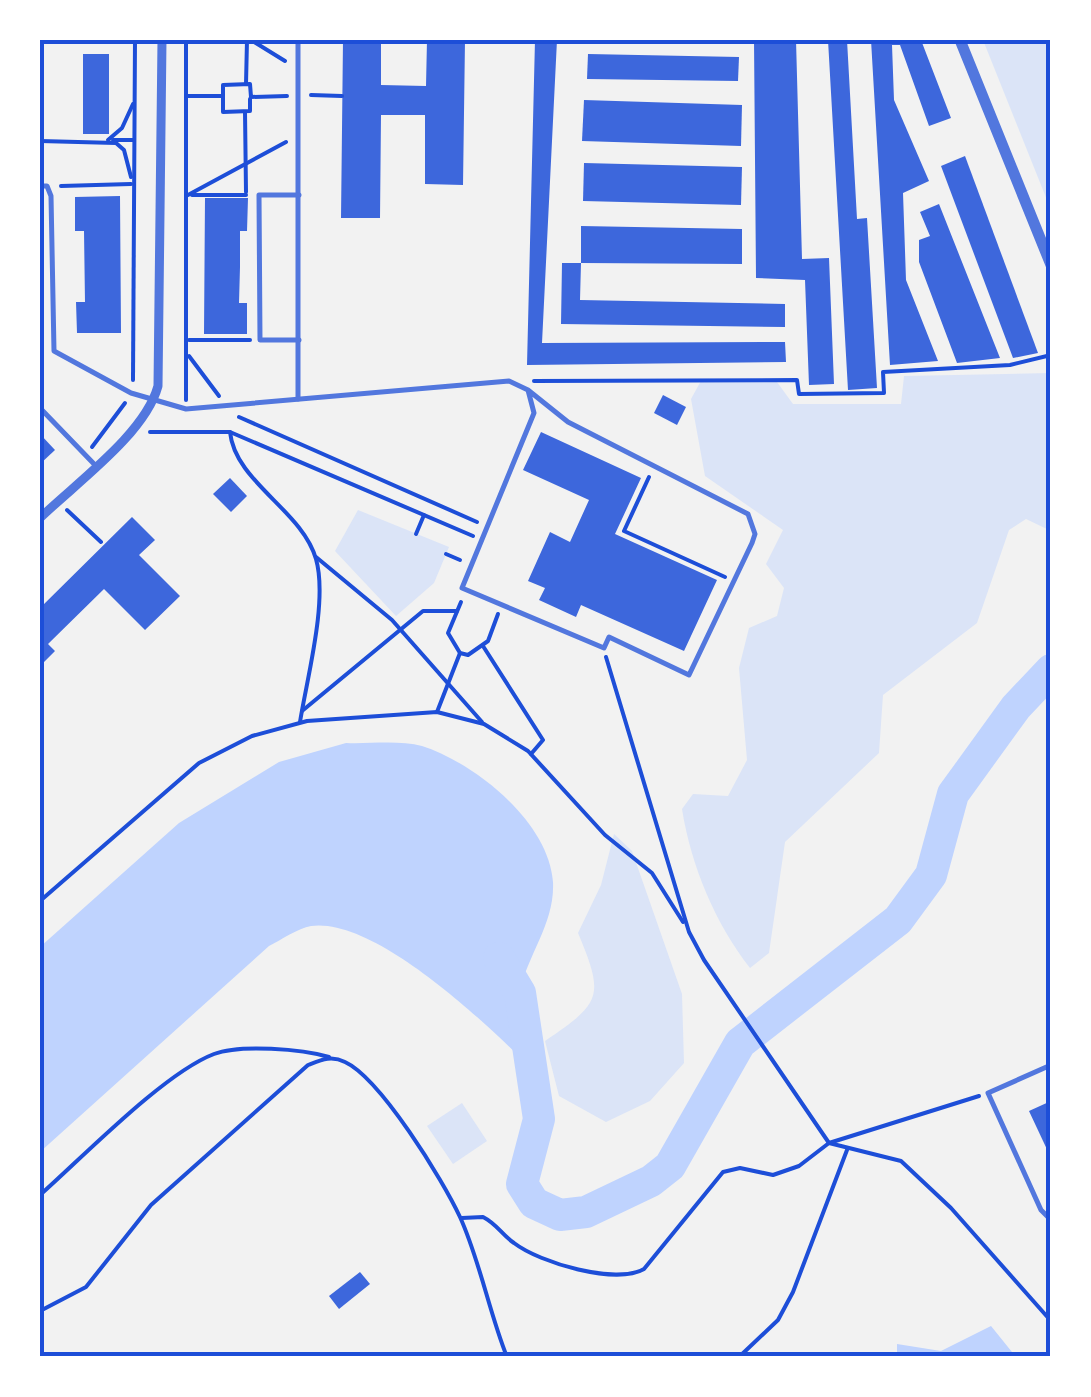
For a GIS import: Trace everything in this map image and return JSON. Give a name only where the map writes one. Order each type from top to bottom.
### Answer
[{"type":"street","points":[[40,518],[61,505],[95,464],[136,433],[154,402],[158,386],[162,40]]},
{"type":"street","points":[[960,40],[1051,264]]},
{"type":"lane","points":[[298,40],[298,399]]},
{"type":"lane","points":[[43,186],[52,196],[54,350],[130,393],[186,409],[509,381],[528,390],[568,422],[748,514],[755,534],[689,675],[609,637],[604,648],[462,588],[534,413],[528,390]]},
{"type":"lane","points":[[299,195],[259,195],[260,340],[299,340]]},
{"type":"lane","points":[[40,408],[95,464]]},
{"type":"lane","points":[[1051,1066],[988,1093],[1041,1210],[1051,1220]]},
{"type":"path","points":[[86,455],[130,393],[135,40]]},
{"type":"path","points":[[186,40],[189,356],[186,409]]},
{"type":"path","points":[[223,86],[223,112],[250,112],[249,40],[298,68]]},
{"type":"path","points":[[223,86],[248,85]]},
{"type":"path","points":[[248,85],[251,97],[342,96]]},
{"type":"path","points":[[185,96],[223,96],[223,86]]},
{"type":"path","points":[[108,140],[122,128],[134,102]]},
{"type":"path","points":[[245,112],[246,195]]},
{"type":"path","points":[[40,120],[40,141],[134,140]]},
{"type":"path","points":[[187,195],[299,136]]},
{"type":"path","points":[[108,140],[124,150],[133,184]]},
{"type":"path","points":[[43,186],[133,184]]},
{"type":"path","points":[[187,195],[259,195]]},
{"type":"path","points":[[188,340],[260,340]]},
{"type":"path","points":[[509,381],[797,380],[798,394],[884,392],[883,372],[1010,365],[1051,355]]},
{"type":"path","points":[[189,356],[240,419],[486,526]]},
{"type":"path","points":[[136,433],[230,432],[481,539]]},
{"type":"path","points":[[230,432],[236,454],[302,531],[316,557],[320,582],[300,723]]},
{"type":"path","points":[[654,464],[624,531],[734,581]]},
{"type":"path","points":[[61,505],[72,502]]},
{"type":"path","points":[[61,505],[101,542]]},
{"type":"path","points":[[416,534],[424,514]]},
{"type":"path","points":[[446,554],[471,564]]},
{"type":"path","points":[[316,557],[401,629],[484,724],[531,754],[605,835],[652,873],[704,960],[829,1143],[901,1161],[951,1208],[1051,1321]]},
{"type":"path","points":[[466,590],[448,632],[460,653],[468,655],[483,646],[502,605]]},
{"type":"path","points":[[302,712],[423,612],[457,611]]},
{"type":"path","points":[[483,646],[543,740],[531,754]]},
{"type":"path","points":[[604,648],[689,932]]},
{"type":"path","points":[[436,712],[460,653]]},
{"type":"path","points":[[40,901],[199,763],[252,736],[300,723],[436,712],[484,724]]},
{"type":"path","points":[[40,1195],[145,1102],[215,1053],[280,1050],[347,1062],[374,1088],[420,1146],[460,1218],[507,1357]]},
{"type":"path","points":[[40,1312],[86,1287],[151,1205],[308,1064],[329,1057]]},
{"type":"path","points":[[460,1218],[483,1217],[516,1246],[605,1277],[631,1277],[644,1270],[723,1172],[740,1168],[773,1176],[799,1166],[829,1143],[988,1093]]},
{"type":"path","points":[[739,1357],[778,1320],[793,1292],[847,1150]]},
{"type":"shaded area","points":[[983,40],[1051,40],[1051,210]]},
{"type":"shaded area","points":[[1051,373],[1051,531],[1026,519],[1009,530],[977,623],[883,695],[879,753],[785,842],[769,953],[750,968],[706,893],[682,809],[693,794],[728,796],[747,760],[739,668],[749,628],[777,616],[784,588],[766,564],[783,530],[705,476],[691,399],[702,379],[777,382],[793,404],[901,404],[904,376]]},
{"type":"shaded area","points":[[358,510],[449,547],[434,583],[396,616],[335,551]]},
{"type":"shaded area","points":[[614,834],[632,851],[682,994],[684,1063],[650,1101],[606,1122],[559,1096],[545,1041],[578,1017],[593,997],[592,972],[578,933],[601,885]]},
{"type":"shaded area","points":[[462,1103],[487,1141],[453,1164],[427,1126]]},
{"type":"water","points":[[346,743],[413,744],[443,754],[506,798],[538,838],[553,882],[546,925],[519,999],[530,1067],[459,1001],[397,955],[337,928],[311,926],[269,946],[40,1152],[40,947],[179,823],[279,762]]},
{"type":"water","points":[[991,1326],[1016,1357],[897,1357],[897,1344],[941,1351]]},
{"type":"building","points":[[343,40],[381,40],[381,85],[426,86],[427,40],[465,40],[463,185],[425,184],[425,115],[381,115],[380,218],[341,218]]},
{"type":"building","points":[[535,40],[557,40],[542,343],[785,342],[786,362],[527,365]]},
{"type":"building","points":[[754,40],[796,40],[802,259],[829,258],[834,384],[809,385],[805,280],[756,278]]},
{"type":"building","points":[[828,40],[847,40],[857,219],[867,218],[877,388],[848,390]]},
{"type":"building","points":[[871,40],[921,40],[951,118],[929,126],[900,45],[892,45],[894,100],[929,181],[903,193],[906,280],[938,361],[890,365]]},
{"type":"building","points":[[83,54],[109,54],[109,134],[83,134]]},
{"type":"building","points":[[588,54],[739,57],[738,81],[587,79]]},
{"type":"building","points":[[584,100],[742,105],[741,146],[582,141]]},
{"type":"building","points":[[965,156],[1038,353],[1013,358],[941,166]]},
{"type":"building","points":[[584,163],[742,167],[741,205],[583,201]]},
{"type":"building","points":[[120,196],[121,333],[77,333],[76,302],[85,302],[84,231],[75,231],[75,197]]},
{"type":"building","points":[[205,198],[248,198],[247,231],[240,231],[239,303],[247,303],[247,334],[204,334]]},
{"type":"building","points":[[939,204],[1000,358],[957,363],[919,262],[919,240],[930,236],[920,212]]},
{"type":"building","points":[[581,226],[742,229],[742,264],[581,263]]},
{"type":"building","points":[[562,263],[581,263],[580,300],[785,304],[785,327],[561,324]]},
{"type":"building","points":[[663,395],[686,407],[677,425],[654,413]]},
{"type":"building","points":[[541,432],[641,478],[615,534],[717,580],[684,651],[581,605],[576,617],[539,600],[545,588],[528,581],[550,532],[570,542],[589,500],[523,470]]},
{"type":"building","points":[[40,434],[55,450],[40,464]]},
{"type":"building","points":[[230,478],[247,496],[231,512],[213,494]]},
{"type":"building","points":[[132,517],[155,540],[139,555],[180,596],[145,630],[104,589],[48,644],[55,651],[40,666],[40,608]]},
{"type":"building","points":[[1051,1101],[1051,1158],[1029,1111]]},
{"type":"building","points":[[360,1272],[370,1284],[339,1309],[329,1296]]},
{"type":"waterway","points":[[499,958],[520,993],[539,1119],[522,1184],[534,1203],[560,1215],[586,1212],[651,1181],[670,1166],[740,1043],[898,920],[931,875],[953,794],[1016,707],[1051,670]]}]
